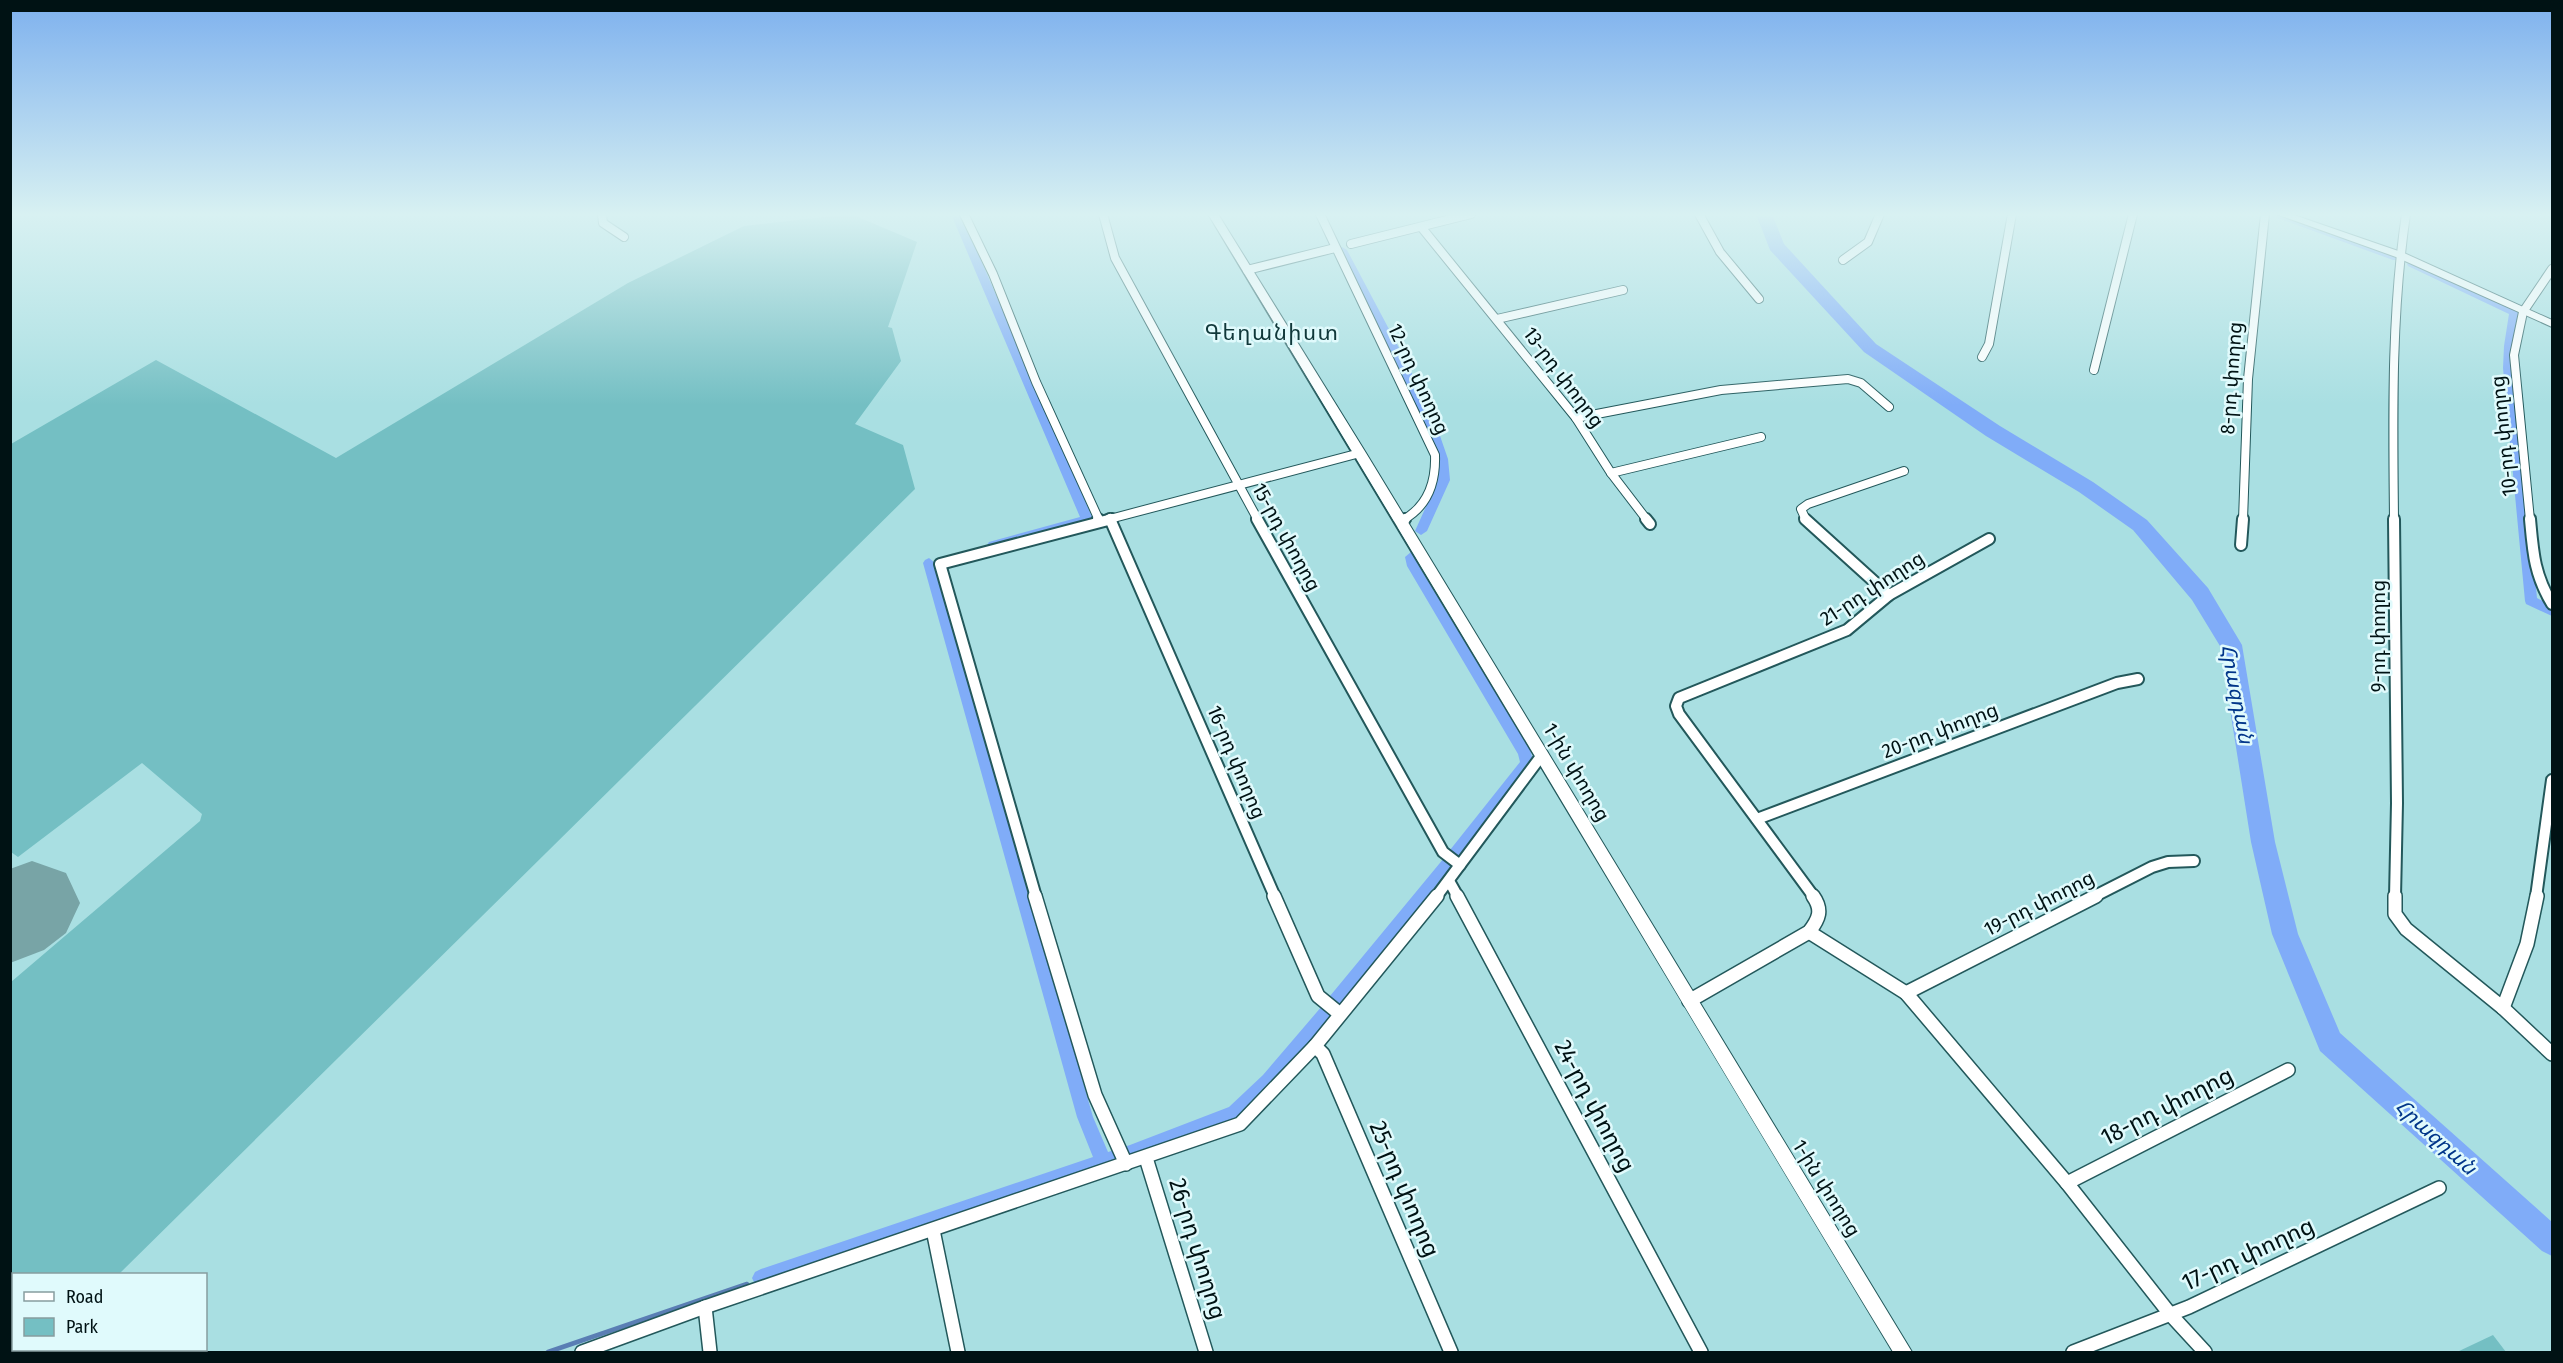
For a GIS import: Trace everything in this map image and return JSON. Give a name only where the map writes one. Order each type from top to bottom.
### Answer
[{"type":"main road","name":"1-ին փողոց","points":[[1251,278],[1360,453],[1903,1353]]},
{"type":"main road","points":[[2449,278],[2553,324]]},
{"type":"street","name":"16-րդ փողոց","points":[[994,278],[1036,382],[1104,519],[1318,996],[1340,1014]]},
{"type":"street","name":"15-րդ փողոց","points":[[1126,278],[1238,485],[1443,852],[1460,865]]},
{"type":"street","name":"12-րդ փողոց","points":[[1349,278],[1435,455],[1437,471],[1433,488],[1424,504],[1411,517],[1401,521]]},
{"type":"street","name":"13-րդ փողոց","points":[[1463,278],[1576,418],[1611,473],[1650,524]]},
{"type":"street","points":[[1741,278],[1759,299]]},
{"type":"street","points":[[1982,357],[1989,344],[2001,278]]},
{"type":"street","points":[[2094,370],[2117,278]]},
{"type":"street","name":"8-րդ փողոց","points":[[2241,545],[2244,525],[2245,436],[2252,316],[2257,278]]},
{"type":"street","name":"9-րդ փողոց","points":[[2398,278],[2392,369],[2397,803],[2395,914],[2406,929],[2504,1008],[2553,1054]]},
{"type":"street","name":"10-րդ փողոց","points":[[2547,278],[2523,312],[2514,355],[2534,564],[2540,584],[2553,604]]},
{"type":"street","points":[[1497,319],[1623,290]]},
{"type":"street","points":[[1576,418],[1721,390],[1848,379],[1861,384],[1888,407]]},
{"type":"street","points":[[1611,473],[1761,437]]},
{"type":"street","points":[[1126,1164],[1095,1095],[1017,836],[940,564],[1360,453]]},
{"type":"street","points":[[1889,595],[1805,519],[1801,509],[1808,504],[1904,471]]},
{"type":"street","name":"21-րդ փողոց","points":[[1757,819],[1679,714],[1676,706],[1679,698],[1847,630],[1889,595],[1989,539]]},
{"type":"street","name":"20-րդ փողոց","points":[[1757,819],[2106,687],[2138,679]]},
{"type":"street","points":[[582,1353],[705,1307],[1240,1124],[1315,1046],[1449,880],[1542,755]]},
{"type":"street","points":[[2504,1008],[2527,944],[2539,885],[2553,780]]},
{"type":"street","points":[[1689,1001],[1809,932],[1818,921],[1819,904],[1757,819]]},
{"type":"street","name":"19-րդ փողոց","points":[[1906,993],[2152,867],[2168,862],[2194,861]]},
{"type":"street","name":"24-րդ փողոց","points":[[1449,880],[1701,1353]]},
{"type":"street","points":[[1809,932],[1906,993],[2067,1183],[2170,1314],[2205,1353]]},
{"type":"street","name":"25-րդ փողոց","points":[[1315,1046],[1323,1054],[1451,1353]]},
{"type":"street","name":"18-րդ փողոց","points":[[2067,1183],[2288,1070]]},
{"type":"street","name":"26-րդ փողոց","points":[[1146,1158],[1206,1353]]},
{"type":"street","name":"17-րդ փողոց","points":[[2073,1353],[2189,1307],[2439,1188]]},
{"type":"street","points":[[933,1230],[958,1353]]},
{"type":"street","points":[[705,1307],[710,1353]]},
{"type":"green space","points":[[639,278],[905,278],[888,327],[892,328],[901,361],[855,424],[903,445],[915,489],[120,1273],[12,1273],[12,1351],[42,1351],[11,1352],[11,982],[200,821],[202,814],[142,763],[18,857],[11,852],[11,444],[156,360],[336,458]]},
{"type":"green space","points":[[2493,1335],[2506,1352],[2457,1352]]},
{"type":"waterway","points":[[983,278],[1087,519],[993,545]]},
{"type":"waterway","points":[[1357,278],[1419,400],[1443,459],[1444,480],[1421,531]]},
{"type":"waterway","name":"Հրազդան","points":[[1805,278],[1870,348],[1993,431],[2086,487],[2140,525],[2200,594],[2231,645],[2263,842],[2285,934],[2330,1042],[2552,1241]]},
{"type":"waterway","points":[[2441,278],[2515,313],[2509,346],[2509,368],[2531,601],[2552,611]]},
{"type":"waterway","points":[[1411,557],[1413,566],[1525,753],[1527,764],[1455,854]]},
{"type":"waterway","points":[[929,563],[1085,1117],[1104,1162]]},
{"type":"waterway","points":[[1336,1001],[1449,863]]},
{"type":"waterway","points":[[1130,1153],[1235,1113],[1269,1081],[1328,1011]]},
{"type":"waterway","points":[[1104,1162],[1118,1157]]},
{"type":"waterway","points":[[761,1278],[1104,1162]]},
{"type":"waterway","points":[[548,1352],[747,1284]]},
{"type":"runway","points":[[10,920],[32,903]]},
{"type":"district","name":"Գեղանիստ","points":[[1272,332]]}]
